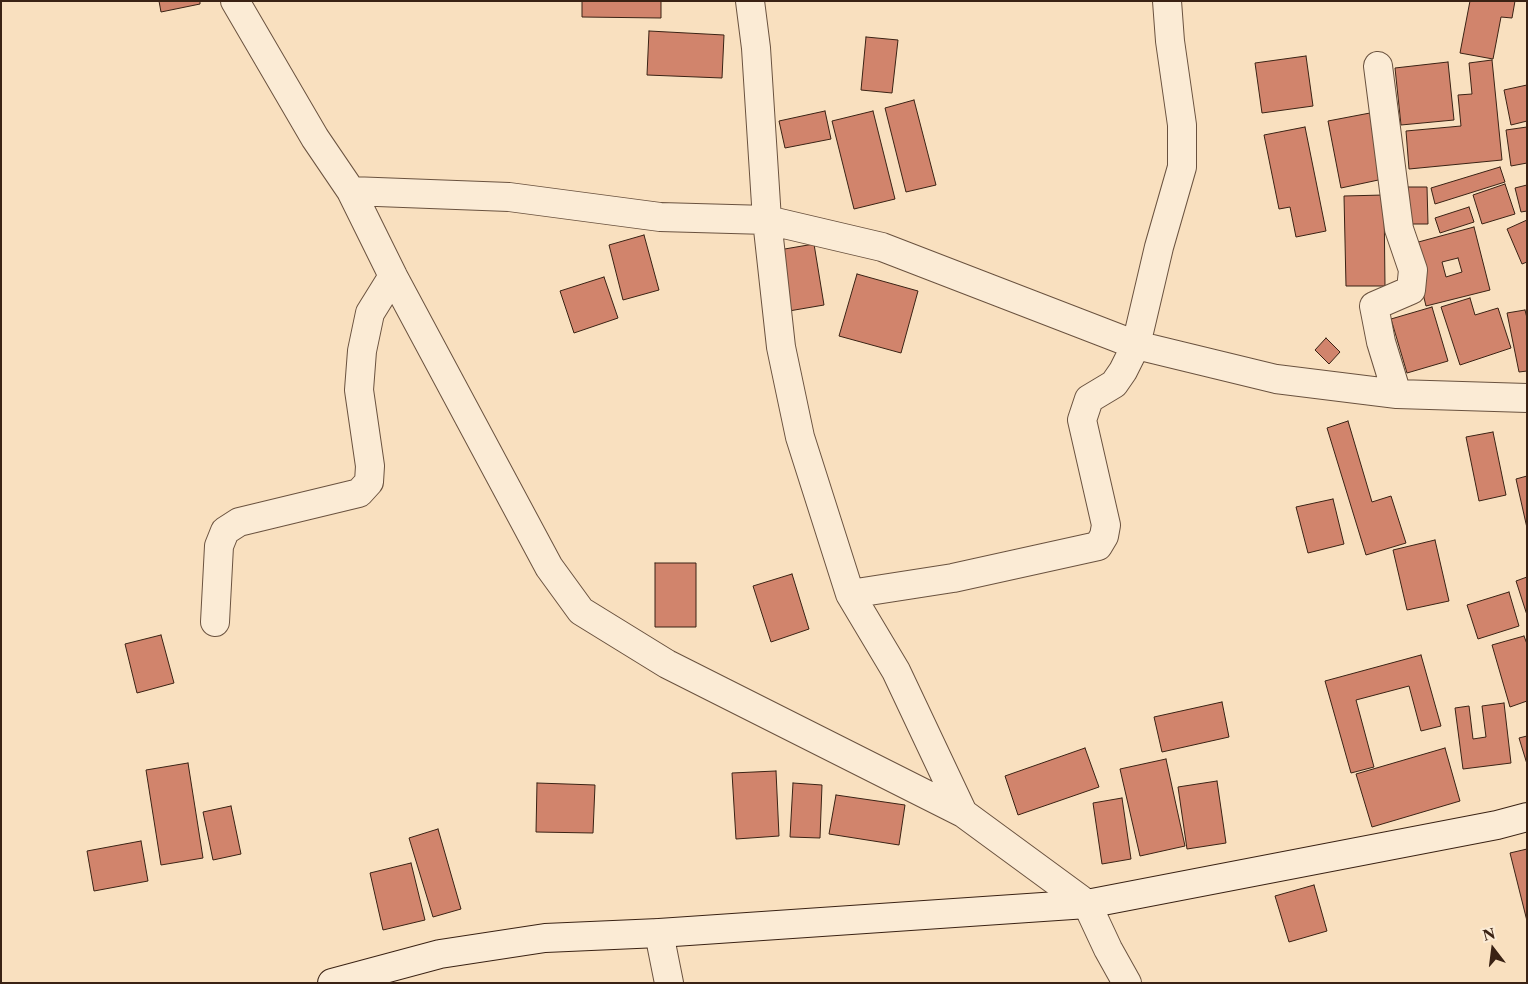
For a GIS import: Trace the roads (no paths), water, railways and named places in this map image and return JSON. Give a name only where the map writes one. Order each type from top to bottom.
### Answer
[{"type":"street","points":[[235,1],[315,138],[350,191],[393,276],[549,567],[581,611],[668,664],[963,813],[1087,904],[1108,949],[1127,983]]},
{"type":"street","points":[[750,1],[756,48],[767,220],[781,347],[800,436],[850,594],[896,672],[963,813]]},
{"type":"street","points":[[850,594],[953,578],[1098,546],[1104,536],[1106,526],[1082,420],[1089,399],[1114,384],[1136,345],[1182,167],[1182,125],[1170,41],[1167,1]]},
{"type":"street","points":[[1378,66],[1399,228],[1413,270],[1411,290],[1374,306],[1381,342],[1397,394]]},
{"type":"street","points":[[350,191],[509,197],[660,217],[767,220],[882,247],[1136,345],[1276,379],[1397,394],[1527,398]]},
{"type":"street","points":[[215,622],[219,546],[225,531],[239,522],[359,493],[369,482],[370,466],[360,390],[362,351],[370,313],[393,276]]},
{"type":"street","points":[[332,983],[440,954],[545,938],[658,933],[1087,904],[1497,825],[1527,817]]},
{"type":"street","points":[[658,933],[669,983]]}]
